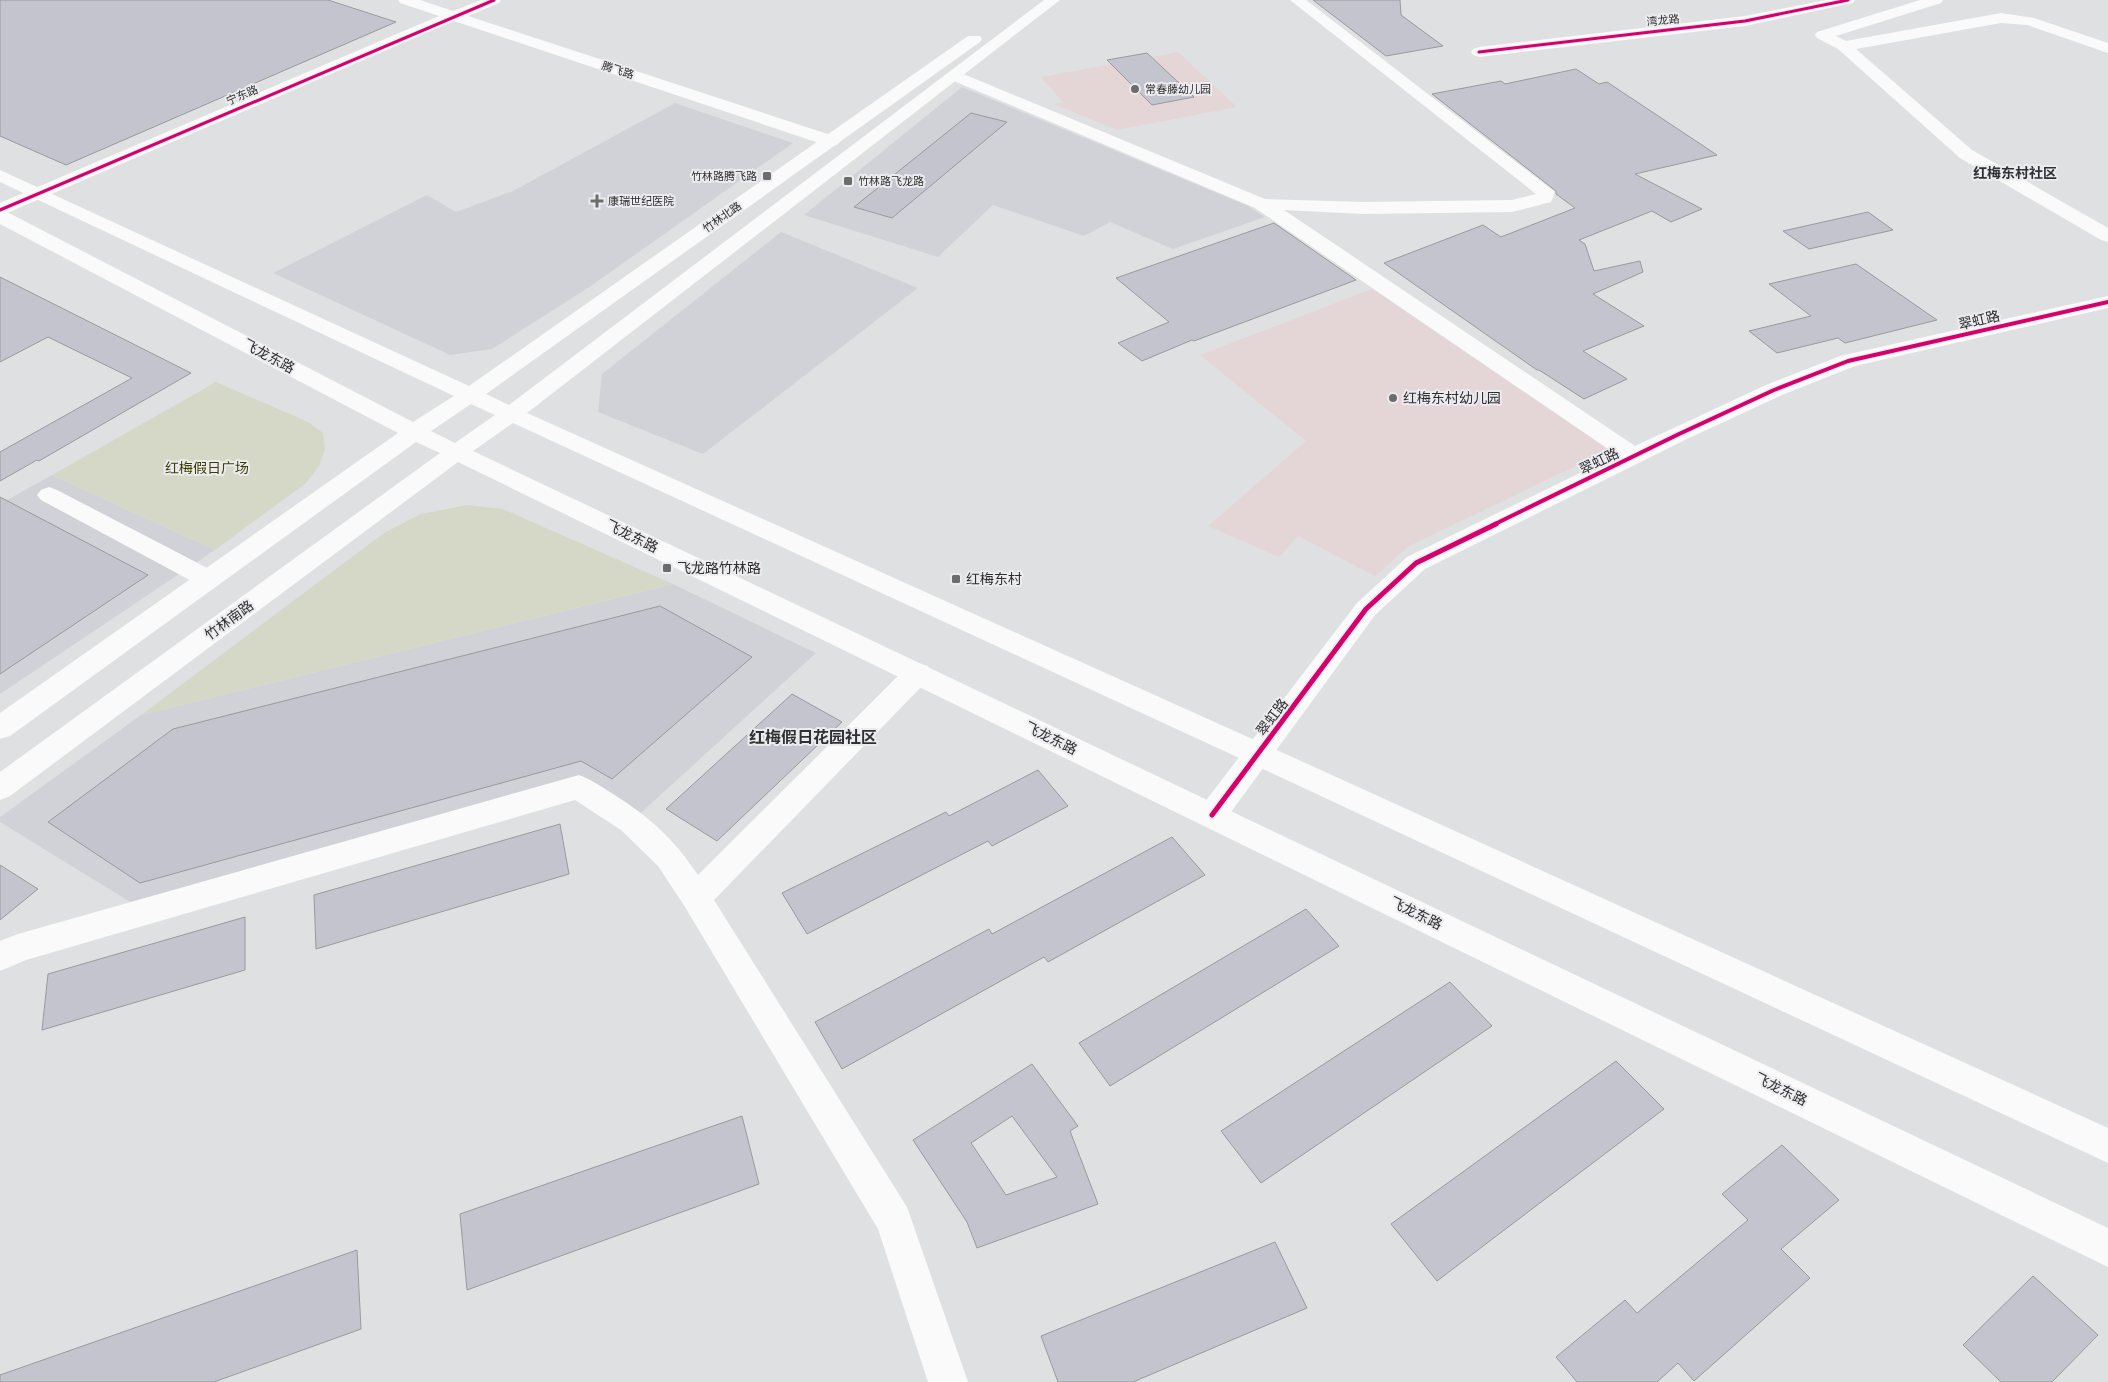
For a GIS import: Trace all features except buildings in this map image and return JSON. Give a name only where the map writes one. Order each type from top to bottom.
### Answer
[{"type":"main road","name":"腾飞路","points":[[405,0],[831,140]]},
{"type":"main road","name":"宁东路","points":[[0,210],[494,0]]},
{"type":"main road","name":"竹林北路","points":[[414,432],[470,395],[1028,0]]},
{"type":"main road","points":[[457,452],[511,414],[1053,0]]},
{"type":"main road","points":[[1262,204],[1363,208],[1512,206],[1544,198],[1546,192],[1297,0]]},
{"type":"main road","points":[[1778,0],[1805,10],[1821,20]]},
{"type":"main road","name":"湾龙路","points":[[1478,52],[1745,21],[1848,0]]},
{"type":"main road","points":[[1936,0],[1823,35],[1844,46],[1966,154],[2108,236]]},
{"type":"main road","points":[[1844,46],[2001,18],[2029,21],[2108,48]]},
{"type":"main road","points":[[955,76],[1262,204],[1634,456]]},
{"type":"main road","points":[[0,175],[37,194],[511,414],[1258,754],[2108,1146]]},
{"type":"main road","name":"飞龙东路","points":[[0,216],[414,432],[918,673],[2108,1248]]},
{"type":"main road","name":"翠虹路","points":[[1212,815],[1366,609],[1416,563],[1774,390],[1848,361],[2108,302]]},
{"type":"main road","points":[[0,728],[414,432]]},
{"type":"main road","name":"竹林南路","points":[[0,788],[457,452]]},
{"type":"main road","points":[[49,495],[208,579]]},
{"type":"main road","points":[[696,898],[918,673]]},
{"type":"main road","points":[[0,957],[18,948],[578,787],[632,821],[669,857],[696,898],[894,1220],[948,1382]]},
{"type":"shaded area","name":"常春藤幼儿园","points":[[1178,52],[1237,107],[1117,130],[1054,104],[1063,102],[1041,77]]},
{"type":"shaded area","points":[[962,87],[1248,206],[1265,217],[1173,249],[1110,222],[1084,236],[993,205],[938,257],[804,215]]},
{"type":"shaded area","points":[[675,103],[793,143],[588,288],[492,349],[450,355],[273,273],[427,195],[456,212],[513,191]]},
{"type":"shaded area","points":[[781,232],[918,288],[703,454],[598,412],[602,374]]},
{"type":"shaded area","name":"红梅东村幼儿园","points":[[1372,289],[1609,450],[1409,546],[1375,576],[1298,536],[1279,557],[1208,526],[1306,441],[1200,355]]},
{"type":"shaded area","points":[[52,475],[215,550],[0,694],[0,504]]},
{"type":"shaded area","points":[[673,584],[816,653],[632,821],[578,787],[145,911],[0,822],[0,817],[141,715]]},
{"type":"green space","name":"红梅假日广场","points":[[216,382],[308,422],[323,433],[325,449],[319,466],[306,483],[215,550],[52,475]]},
{"type":"green space","points":[[467,505],[503,509],[673,584],[141,715],[384,533],[421,514]]},
{"type":"cycle path","points":[[0,210],[494,0]]},
{"type":"cycle path","points":[[1479,52],[1745,21],[1848,0]]},
{"type":"cycle path","points":[[1212,815],[1366,609],[1416,563],[1679,434],[1774,390],[1848,361],[2108,302]]},
{"type":"place","name":"常春藤幼儿园","points":[[1135,89]]},
{"type":"place","name":"竹林路腾飞路","points":[[767,176]]},
{"type":"place","name":"竹林路飞龙路","points":[[848,181]]},
{"type":"place","name":"康瑞世纪医院","points":[[597,201]]},
{"type":"place","name":"红梅东村幼儿园","points":[[1393,398]]},
{"type":"place","name":"飞龙路竹林路","points":[[667,568]]},
{"type":"place","name":"红梅东村","points":[[956,579]]},
{"type":"district","name":"红梅东村社区","points":[[2015,173]]},
{"type":"district","name":"红梅假日花园社区","points":[[813,737]]}]
